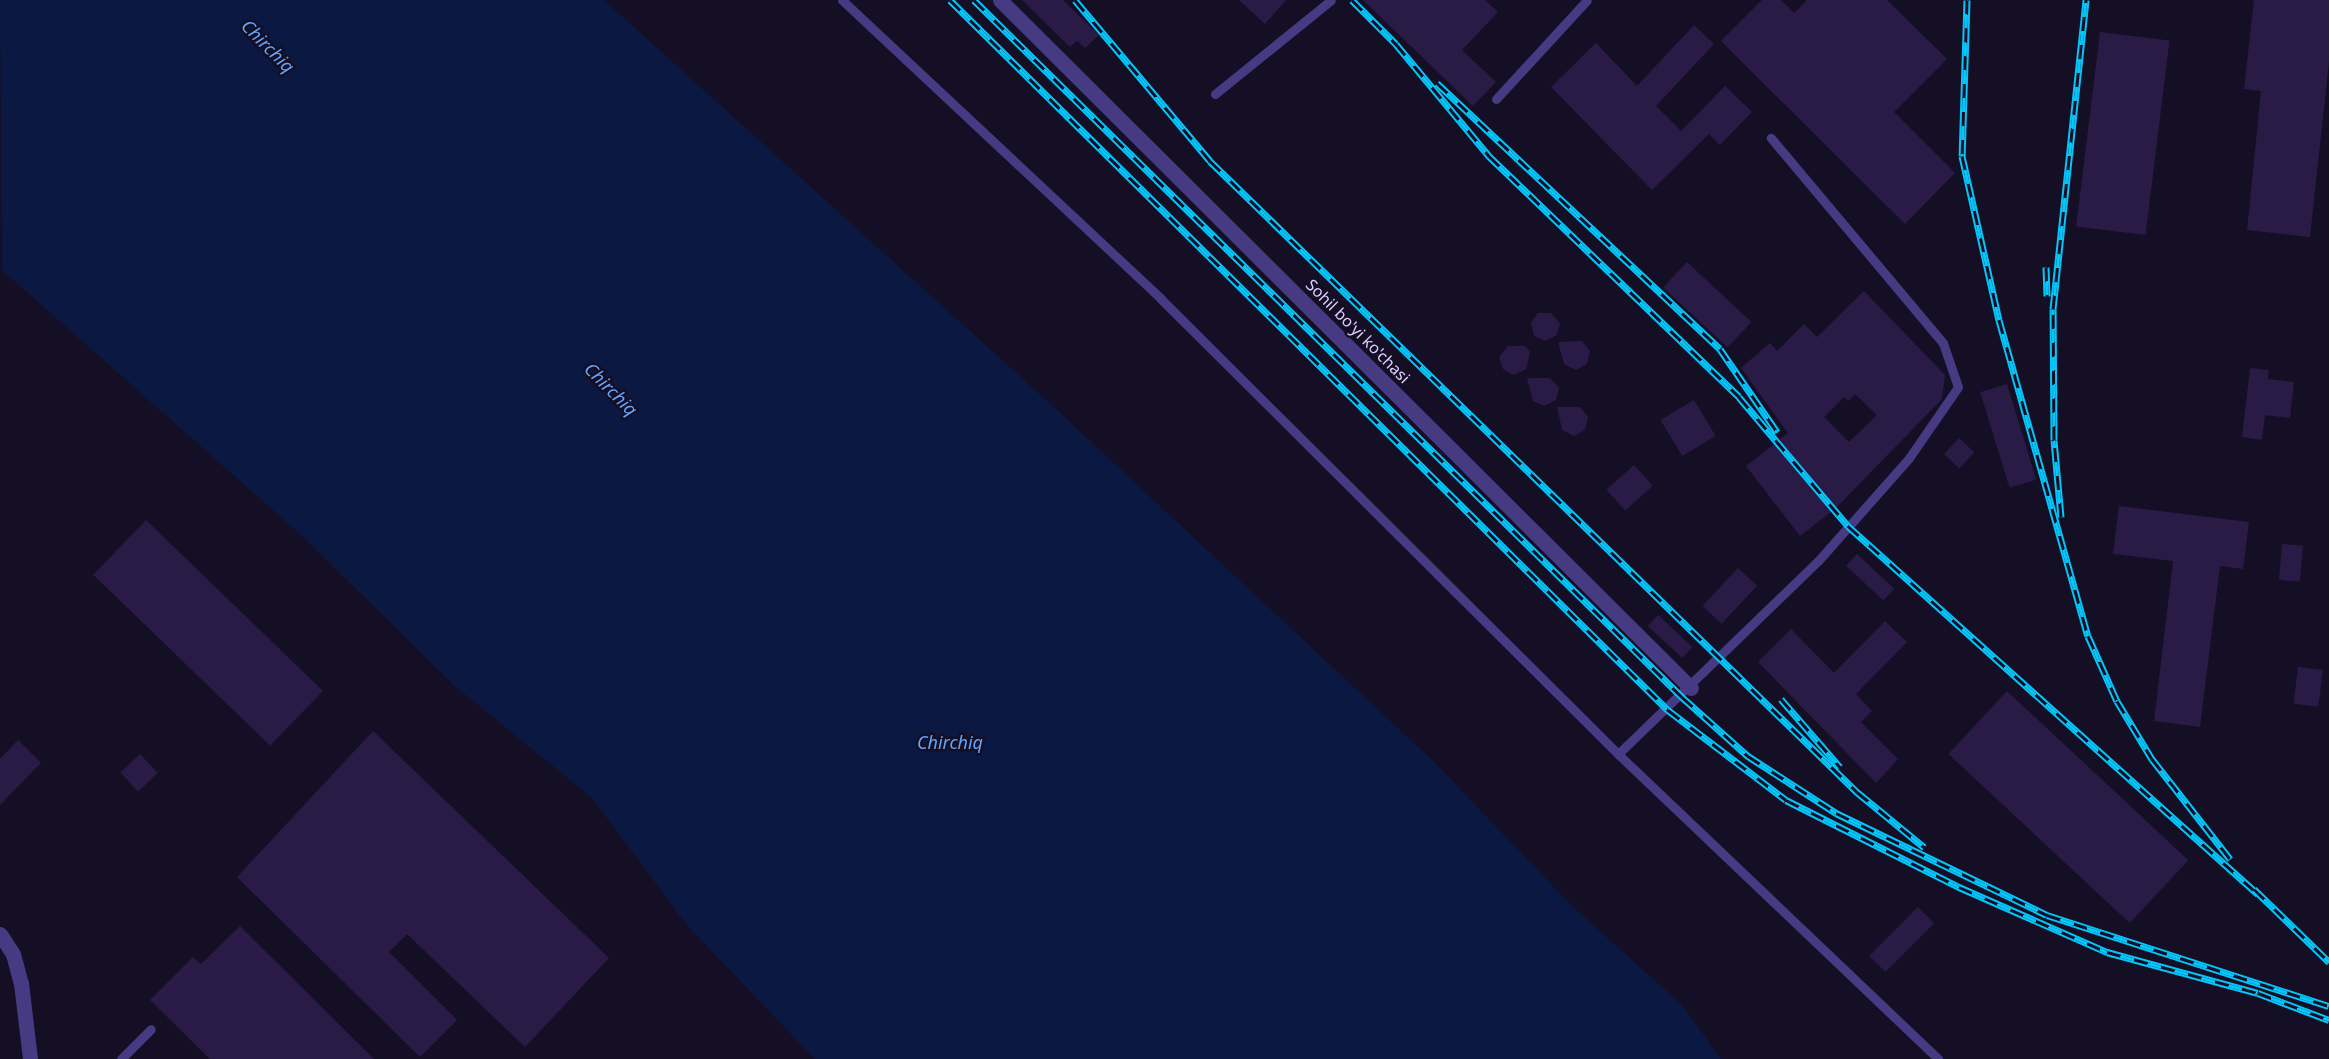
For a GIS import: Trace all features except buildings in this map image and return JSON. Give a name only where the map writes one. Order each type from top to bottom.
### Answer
[{"type":"street","name":"Sohil bo'yi ko'chasi","points":[[1000,0],[1692,688]]},
{"type":"street","points":[[0,934],[13,954],[21,983],[30,1059]]},
{"type":"lane","points":[[842,0],[1161,299],[1618,754],[1938,1059]]},
{"type":"lane","points":[[1215,94],[1331,0]]},
{"type":"lane","points":[[1496,99],[1587,0]]},
{"type":"lane","points":[[1618,754],[1692,688],[1818,561],[1901,467],[1958,387],[1943,343],[1771,138]]},
{"type":"lane","points":[[121,1059],[151,1029]]},
{"type":"water","name":"Chirchiq","points":[[0,0],[604,0],[1056,409],[1434,762],[1573,907],[1682,1005],[1721,1059],[815,1059],[686,924],[592,798],[456,687],[300,534],[2,270]]},
{"type":"railway","points":[[950,0],[1668,710],[1786,800],[1959,887],[2107,952],[2258,993],[2329,1020]]},
{"type":"railway","points":[[974,0],[1682,697],[1748,756],[1836,813],[2047,915],[2329,1006]]},
{"type":"railway","points":[[1075,0],[1210,161],[1857,792],[1924,847]]},
{"type":"railway","points":[[1352,0],[1396,44],[1489,156],[1739,397],[1848,526],[2258,894]]},
{"type":"railway","points":[[1967,0],[1962,156],[1999,320],[2088,636],[2117,701],[2152,759],[2230,859]]},
{"type":"railway","points":[[2061,517],[2054,440],[2053,309],[2086,0]]},
{"type":"railway","points":[[1437,83],[1720,349],[1777,432]]},
{"type":"railway","points":[[2046,267],[2047,296]]},
{"type":"railway","points":[[1781,699],[1840,767]]},
{"type":"railway","points":[[2254,889],[2329,962]]}]
